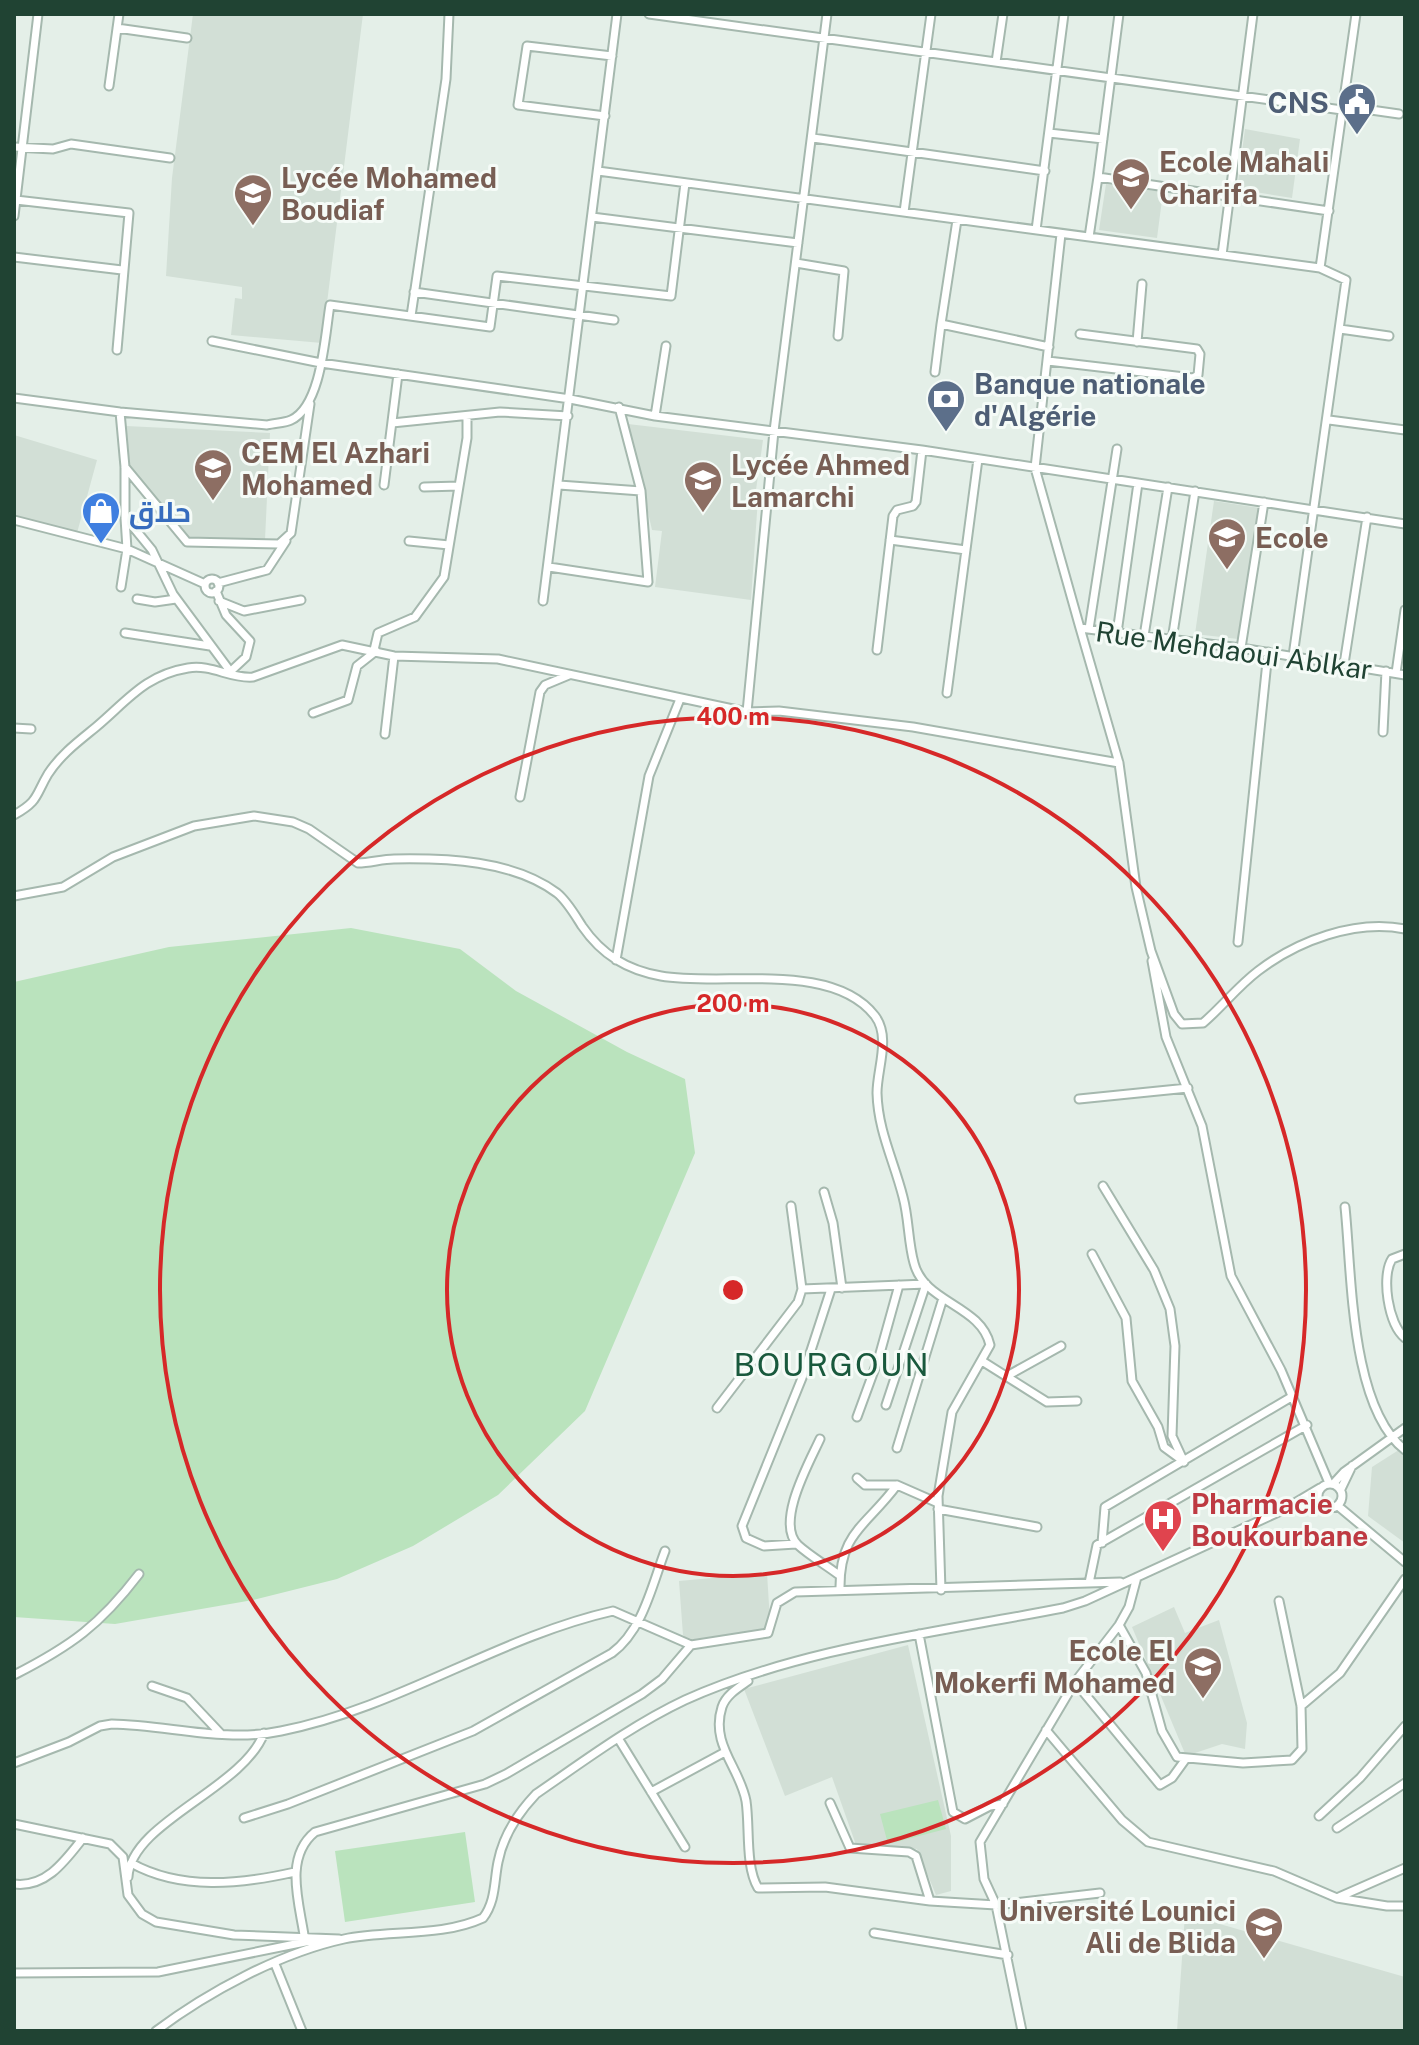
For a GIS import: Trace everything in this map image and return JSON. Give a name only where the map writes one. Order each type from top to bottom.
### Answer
[{"type":"street","points":[[14,216],[18,147],[38,14]]},
{"type":"street","points":[[109,86],[119,14]]},
{"type":"street","points":[[411,316],[446,79],[449,14]]},
{"type":"street","points":[[543,601],[617,14]]},
{"type":"street","points":[[649,14],[825,36],[1242,97],[1399,114]]},
{"type":"street","points":[[747,712],[774,431],[827,14]]},
{"type":"street","points":[[904,212],[931,14]]},
{"type":"street","points":[[996,62],[1003,14]]},
{"type":"street","points":[[1036,230],[1064,14]]},
{"type":"street","points":[[1089,237],[1119,14]]},
{"type":"street","points":[[1222,255],[1253,14]]},
{"type":"street","points":[[1320,268],[1356,14]]},
{"type":"street","points":[[117,28],[187,38]]},
{"type":"street","points":[[605,116],[518,105],[527,46],[612,56]]},
{"type":"street","points":[[1049,133],[1103,139]]},
{"type":"street","points":[[813,138],[1045,171]]},
{"type":"street","points":[[18,147],[53,149],[71,144],[170,158]]},
{"type":"street","points":[[598,171],[1320,268],[1346,280],[1329,420],[1293,656]]},
{"type":"street","points":[[1098,177],[1329,211]]},
{"type":"street","points":[[217,587],[267,570],[291,533],[310,400],[321,363],[330,305],[490,327],[497,276],[671,296],[685,183]]},
{"type":"street","points":[[16,200],[129,213],[117,350]]},
{"type":"street","points":[[592,217],[798,243]]},
{"type":"street","points":[[935,372],[957,220]]},
{"type":"street","name":"Rue Mehdaoui Ablkar","points":[[1061,234],[1035,468],[1085,628],[1241,648],[1405,675]]},
{"type":"street","points":[[14,257],[122,270]]},
{"type":"street","points":[[796,263],[844,271],[838,336]]},
{"type":"street","points":[[1137,342],[1142,284]]},
{"type":"street","points":[[414,292],[614,320]]},
{"type":"street","points":[[941,324],[1049,347]]},
{"type":"street","points":[[1340,329],[1389,336]]},
{"type":"street","points":[[1048,361],[1193,378],[1198,375],[1200,354],[1197,349],[1080,334]]},
{"type":"street","points":[[212,341],[321,363],[570,399],[655,416],[922,450],[1405,524]]},
{"type":"street","points":[[655,416],[666,346]]},
{"type":"street","points":[[384,485],[398,374]]},
{"type":"street","points":[[14,398],[120,412],[267,425],[291,420],[310,400]]},
{"type":"street","points":[[549,567],[648,582],[641,491],[619,407]]},
{"type":"street","points":[[120,412],[127,549],[121,587]]},
{"type":"street","points":[[392,423],[500,412],[568,416]]},
{"type":"street","points":[[313,713],[348,700],[357,666],[375,651],[378,633],[415,617],[444,577],[467,416]]},
{"type":"street","points":[[1329,420],[1405,430]]},
{"type":"street","points":[[1117,449],[1085,628],[1119,763],[1136,887],[1151,951],[1159,1012],[1188,1088],[1211,1163],[1231,1276],[1342,1498],[1338,1506]]},
{"type":"street","points":[[877,650],[895,512],[916,502],[922,450]]},
{"type":"street","points":[[947,693],[978,459]]},
{"type":"street","points":[[125,467],[187,542],[270,546],[286,540]]},
{"type":"street","points":[[1117,633],[1138,483]]},
{"type":"street","points":[[559,485],[641,491]]},
{"type":"street","points":[[424,487],[459,486]]},
{"type":"street","points":[[1144,636],[1168,487]]},
{"type":"street","points":[[1172,640],[1195,491]]},
{"type":"street","points":[[1241,648],[1264,502]]},
{"type":"street","points":[[125,517],[152,550],[176,599],[230,672],[239,679]]},
{"type":"street","points":[[1344,664],[1367,517]]},
{"type":"street","points":[[14,520],[127,549],[205,584],[212,579],[226,615],[250,641],[246,657],[230,672]]},
{"type":"street","points":[[890,540],[966,550]]},
{"type":"street","points":[[409,541],[449,545]]},
{"type":"street","points":[[137,599],[176,599]]},
{"type":"street","points":[[218,601],[244,611],[301,600]]},
{"type":"street","points":[[1396,673],[1405,610]]},
{"type":"street","points":[[125,633],[210,646]]},
{"type":"street","points":[[14,815],[37,800],[48,774],[70,747],[140,685],[158,676],[205,666],[239,679],[273,671],[342,645],[394,656],[498,659],[747,712],[779,711],[913,727],[1119,763]]},
{"type":"street","points":[[1238,942],[1268,652]]},
{"type":"street","points":[[385,734],[394,656]]},
{"type":"street","points":[[1383,732],[1386,671]]},
{"type":"street","points":[[520,797],[540,692],[552,681],[572,674]]},
{"type":"street","points":[[616,960],[649,776],[680,699]]},
{"type":"street","points":[[14,728],[31,729]]},
{"type":"street","points":[[14,896],[63,887],[113,857],[194,826],[254,816],[273,818],[309,829],[358,863],[390,859],[465,862],[521,873],[561,897],[594,943],[616,960],[662,976],[827,986],[864,1005],[875,1016],[882,1034],[877,1079],[880,1131],[903,1197],[914,1263],[926,1284],[969,1315],[989,1337],[989,1352],[965,1384],[952,1412],[938,1506],[941,1590]]},
{"type":"street","points":[[1151,951],[1174,1014],[1182,1024],[1192,1025],[1203,1023],[1258,970],[1316,939],[1370,927],[1405,929]]},
{"type":"street","points":[[1079,1099],[1188,1088]]},
{"type":"street","points":[[1103,1186],[1154,1270],[1170,1309],[1175,1346],[1172,1436],[1184,1462]]},
{"type":"street","points":[[824,1192],[833,1223],[842,1288]]},
{"type":"street","points":[[717,1408],[798,1302],[802,1289],[791,1206]]},
{"type":"street","points":[[1345,1207],[1365,1385],[1379,1420],[1392,1440],[1405,1450]]},
{"type":"street","points":[[1092,1254],[1126,1318],[1132,1381],[1158,1427],[1164,1447],[1184,1462]]},
{"type":"street","points":[[1405,1254],[1392,1259],[1386,1272],[1394,1325],[1405,1338]]},
{"type":"street","points":[[802,1289],[926,1284]]},
{"type":"street","points":[[886,1405],[926,1284]]},
{"type":"street","points":[[857,1417],[879,1357],[899,1285]]},
{"type":"street","points":[[831,1289],[802,1378],[742,1526],[746,1538],[758,1545],[796,1544],[839,1575]]},
{"type":"street","points":[[897,1448],[943,1298]]},
{"type":"street","points":[[1007,1376],[1061,1346]]},
{"type":"street","points":[[982,1361],[1047,1402],[1077,1401]]},
{"type":"street","points":[[1102,1543],[1105,1507],[1293,1396]]},
{"type":"street","points":[[1089,1583],[1093,1551],[1102,1543],[1307,1425]]},
{"type":"street","points":[[156,2031],[205,1997],[275,1964],[341,1940],[451,1926],[483,1918],[493,1901],[505,1840],[525,1805],[536,1794],[618,1738],[688,1699],[754,1676],[919,1634],[1063,1608],[1283,1510],[1320,1488],[1334,1486],[1352,1466],[1405,1428]]},
{"type":"street","points":[[796,1544],[790,1511],[820,1439]]},
{"type":"street","points":[[857,1478],[865,1485],[897,1485],[938,1506],[1037,1527]]},
{"type":"street","points":[[840,1590],[839,1575],[849,1537],[873,1516],[897,1485]]},
{"type":"street","points":[[1320,1488],[1317,1497],[1322,1506]]},
{"type":"street","points":[[1283,1510],[1338,1506],[1405,1562]]},
{"type":"street","points":[[244,1818],[473,1731],[612,1653],[625,1643],[639,1621],[665,1551]]},
{"type":"street","points":[[14,1675],[75,1641],[108,1614],[139,1574]]},
{"type":"street","points":[[1022,2031],[996,1905],[984,1879],[980,1842],[1075,1682],[1119,1625],[1129,1607],[1137,1577]]},
{"type":"street","points":[[1301,1706],[1340,1673],[1405,1579]]},
{"type":"street","points":[[14,1763],[100,1726],[142,1725],[221,1734],[284,1731],[441,1677],[526,1638],[613,1611],[691,1645],[764,1635],[772,1629],[777,1603],[804,1590],[941,1590],[1126,1582]]},
{"type":"street","points":[[1119,1625],[1146,1673],[1167,1741],[1177,1757],[1243,1763],[1292,1760],[1302,1749],[1301,1706],[1279,1601]]},
{"type":"street","points":[[919,1634],[953,1812],[965,1819],[990,1806],[1003,1804]]},
{"type":"street","points":[[304,1935],[295,1872],[305,1843],[315,1832],[485,1784],[506,1774],[642,1694],[662,1679],[691,1645]]},
{"type":"street","points":[[754,1676],[729,1695],[722,1706],[719,1729],[725,1752],[745,1798],[758,1888],[825,1887],[930,1901],[996,1905],[1100,1893]]},
{"type":"street","points":[[1075,1682],[1160,1785],[1172,1778],[1185,1760]]},
{"type":"street","points":[[152,1686],[187,1698],[221,1734]]},
{"type":"street","points":[[1319,1816],[1405,1726]]},
{"type":"street","points":[[1046,1730],[1139,1837],[1158,1846],[1274,1871],[1337,1898],[1405,1906]]},
{"type":"street","points":[[128,1895],[131,1863],[138,1849],[164,1825],[207,1796],[257,1751],[264,1733]]},
{"type":"street","points":[[618,1738],[685,1847]]},
{"type":"street","points":[[651,1792],[725,1752]]},
{"type":"street","points":[[1337,1828],[1405,1783]]},
{"type":"street","points":[[830,1803],[850,1848],[909,1852],[916,1856],[930,1901]]},
{"type":"street","points":[[14,1824],[104,1841],[115,1848],[123,1857],[128,1895],[148,1919],[165,1925],[234,1935],[304,1935],[341,1940]]},
{"type":"street","points":[[14,1884],[41,1880],[62,1863],[83,1838]]},
{"type":"street","points":[[131,1863],[167,1880],[241,1882],[295,1872]]},
{"type":"street","points":[[1337,1898],[1405,1868]]},
{"type":"street","points":[[874,1933],[1008,1955]]},
{"type":"street","points":[[14,1973],[158,1972],[325,1938]]},
{"type":"street","points":[[275,1964],[302,2031]]},
{"type":"shaded area","name":"Lycée Mohamed Boudiaf","points":[[193,14],[363,14],[322,343],[231,335],[235,298],[242,299],[242,287],[166,276],[172,178]]},
{"type":"shaded area","points":[[1245,129],[1300,139],[1292,198],[1237,189]]},
{"type":"shaded area","name":"Ecole Mahali Charifa","points":[[1106,184],[1163,192],[1157,238],[1099,230]]},
{"type":"shaded area","name":"Lycée Ahmed Lamarchi","points":[[628,424],[763,440],[755,497],[758,498],[751,600],[655,587],[662,531],[652,530]]},
{"type":"shaded area","name":"CEM El Azhari Mohamed","points":[[126,426],[270,433],[265,540],[190,538],[130,466]]},
{"type":"shaded area","points":[[14,435],[97,460],[77,533],[14,516]]},
{"type":"shaded area","name":"Ecole","points":[[1214,501],[1260,508],[1238,639],[1195,634]]},
{"type":"shaded area","points":[[1405,1446],[1405,1543],[1368,1516],[1372,1467]]},
{"type":"shaded area","points":[[767,1573],[770,1621],[765,1629],[688,1640],[683,1635],[679,1581]]},
{"type":"shaded area","name":"Ecole El Mokerfi Mohamed","points":[[1174,1607],[1185,1633],[1219,1620],[1247,1723],[1245,1749],[1222,1744],[1186,1756],[1132,1627]]},
{"type":"shaded area","points":[[908,1645],[951,1836],[951,1891],[936,1895],[917,1849],[856,1845],[832,1777],[785,1796],[744,1689]]},
{"type":"shaded area","name":"Université Lounici Ali de Blida","points":[[1185,1914],[1405,1977],[1405,2031],[1177,2031]]},
{"type":"green space","points":[[351,928],[460,949],[516,991],[627,1052],[685,1079],[695,1153],[585,1411],[498,1495],[413,1546],[337,1579],[253,1600],[115,1624],[14,1617],[14,982],[169,947]]},
{"type":"green space","points":[[938,1800],[946,1829],[888,1844],[880,1814]]},
{"type":"green space","points":[[465,1832],[475,1902],[345,1922],[335,1851]]},
{"type":"place","name":"CNS","points":[[1357,136]]},
{"type":"place","name":"Ecole Mahali Charifa","points":[[1131,211]]},
{"type":"place","name":"Lycée Mohamed Boudiaf","points":[[253,227]]},
{"type":"place","name":"Banque nationale d'Algérie","points":[[946,433]]},
{"type":"place","name":"CEM El Azhari Mohamed","points":[[213,502]]},
{"type":"place","name":"Lycée Ahmed Lamarchi","points":[[703,514]]},
{"type":"place","name":"حلاق","points":[[101,545]]},
{"type":"place","name":"Ecole","points":[[1227,571]]},
{"type":"place","name":"Pharmacie Boukourbane","points":[[1163,1553]]},
{"type":"place","name":"Ecole El Mokerfi Mohamed","points":[[1203,1700]]},
{"type":"place","name":"Université Lounici Ali de Blida","points":[[1264,1960]]},
{"type":"district","name":"BOURGOUN","points":[[832,1364]]}]
